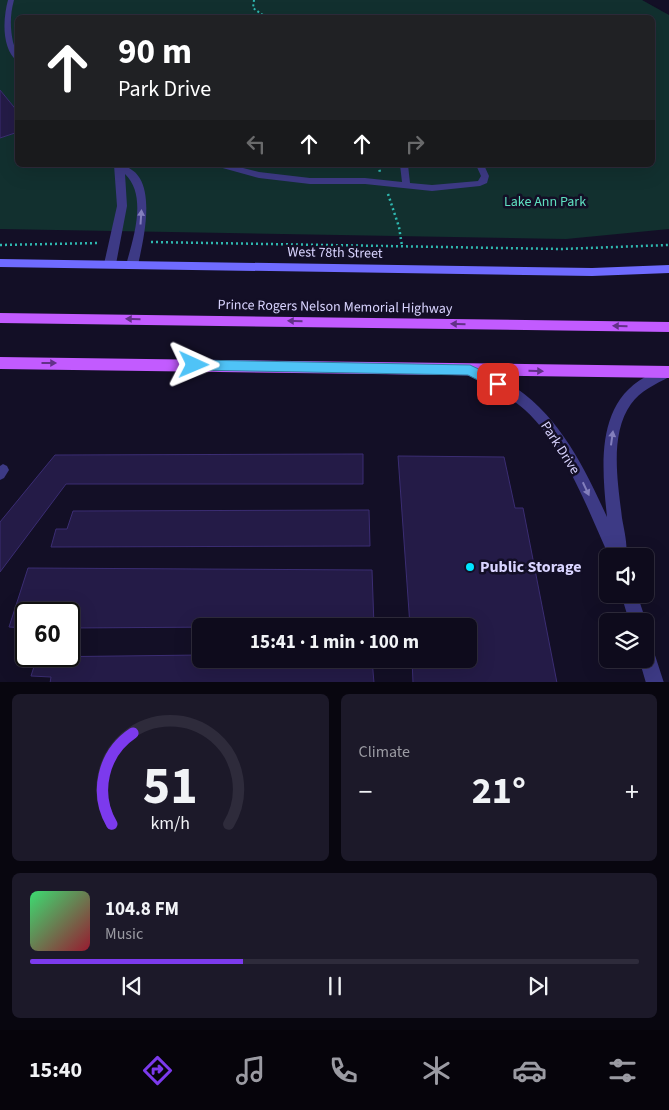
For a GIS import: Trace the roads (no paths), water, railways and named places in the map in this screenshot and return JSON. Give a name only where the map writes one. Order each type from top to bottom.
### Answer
[{"type":"main road","name":"Prince Rogers Nelson Memorial Highway","points":[[0,318],[669,327]]},
{"type":"main road","points":[[0,363],[668,372]]},
{"type":"street","points":[[110,264],[122,206],[119,167]]},
{"type":"street","points":[[121,167],[135,179],[140,192],[141,216],[132,264]]},
{"type":"street","name":"West 78th Street","points":[[0,263],[592,272],[669,269]]},
{"type":"street","name":"Park Drive","points":[[470,370],[511,391],[534,410],[554,434],[580,477],[614,548]]},
{"type":"street","name":"Park Drive","points":[[617,548],[611,452],[616,417],[627,399],[642,385],[668,372]]},
{"type":"street","points":[[651,668],[655,682]]},
{"type":"lane","points":[[11,0],[8,8],[8,34],[15,56]]},
{"type":"lane","points":[[229,167],[284,179],[384,183],[432,188],[476,184],[485,179],[481,167]]},
{"type":"lane","points":[[404,167],[406,186]]},
{"type":"place","name":"Public Storage","points":[[470,567]]},
{"type":"park label","name":"Lake Ann Park","points":[[545,202]]}]
